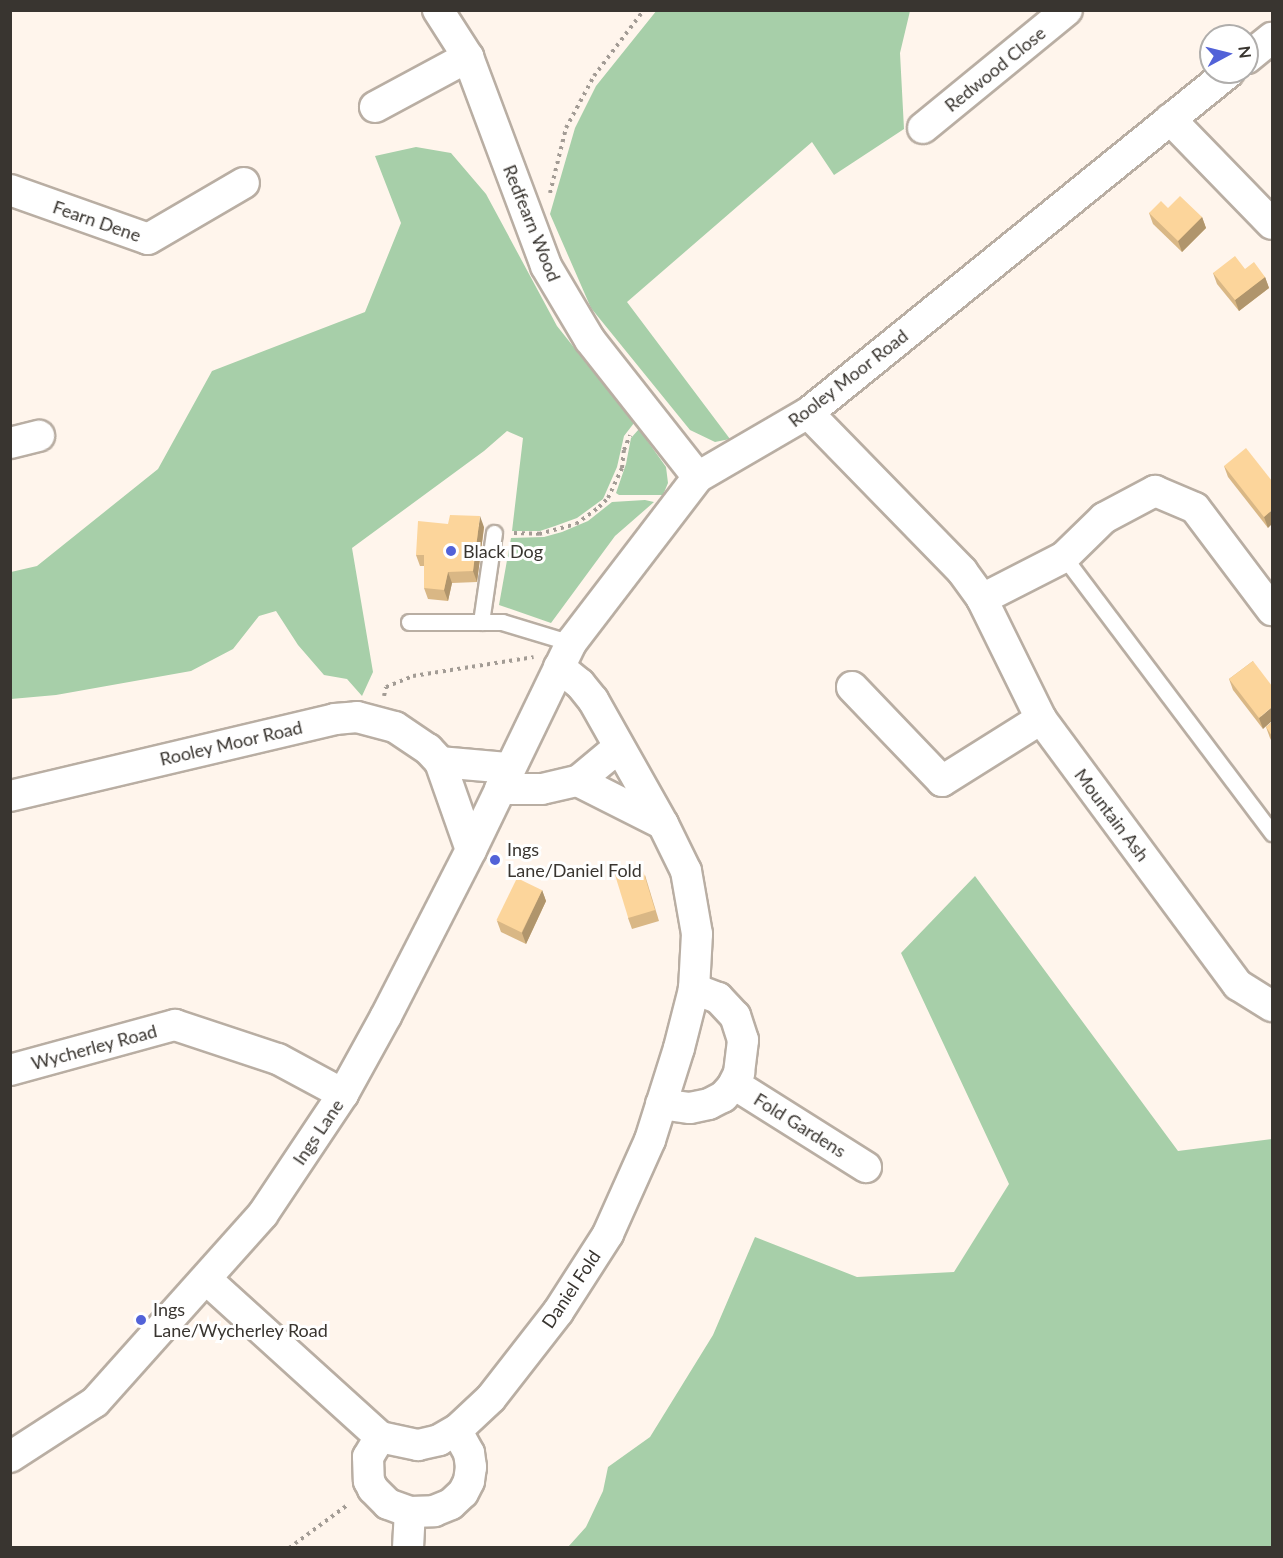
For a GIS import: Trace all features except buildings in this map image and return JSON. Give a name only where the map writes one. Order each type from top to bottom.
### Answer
[{"type":"street","name":"Redfearn Wood","points":[[438,10],[468,57],[546,266],[590,340],[698,477]]},
{"type":"street","name":"Redwood Close","points":[[923,128],[1067,10]]},
{"type":"street","points":[[1259,48],[1272,38]]},
{"type":"street","points":[[375,107],[468,57]]},
{"type":"street","name":"Rooley Moor Road","points":[[528,732],[565,655],[698,477],[808,413],[1214,84]]},
{"type":"street","points":[[1170,119],[1272,224]]},
{"type":"street","name":"Fearn Dene","points":[[10,190],[148,239],[244,183]]},
{"type":"street","name":"Mountain Ash","points":[[808,413],[962,571],[982,599],[1041,719],[1238,985],[1272,1006]]},
{"type":"street","points":[[982,599],[1064,556],[1104,518],[1155,492],[1195,508],[1272,610]]},
{"type":"street","name":"Daniel Fold","points":[[380,1437],[418,1445],[439,1440],[456,1430],[491,1398],[558,1312],[608,1234],[650,1140],[694,989],[697,934],[687,871],[593,700],[580,684],[565,655]]},
{"type":"street","points":[[852,687],[942,781],[1041,719]]},
{"type":"street","name":"Rooley Moor Road","points":[[10,796],[335,718],[357,717],[376,720],[411,737],[440,762],[471,849]]},
{"type":"street","name":"Ings Lane","points":[[10,1457],[95,1402],[263,1214],[343,1094],[471,849],[528,732]]},
{"type":"street","points":[[440,762],[505,778],[516,791],[542,789],[578,782],[619,747]]},
{"type":"street","points":[[578,782],[663,824]]},
{"type":"street","name":"Fold Gardens","points":[[661,1104],[690,1108],[709,1104],[723,1097],[734,1084],[742,1057],[740,1027],[735,1016],[718,998],[694,989]]},
{"type":"street","name":"Wycherley Road","points":[[10,1070],[175,1025],[278,1059],[343,1094]]},
{"type":"street","name":"Fold Gardens","points":[[734,1084],[866,1167]]},
{"type":"street","points":[[206,1279],[380,1437],[368,1456],[367,1468],[373,1489],[388,1504],[410,1512],[434,1511],[451,1504],[463,1493],[469,1481],[471,1467],[465,1444],[456,1430]]},
{"type":"street","points":[[408,1548],[410,1512]]},
{"type":"lane","points":[[481,622],[494,533]]},
{"type":"lane","points":[[1064,556],[1272,833]]},
{"type":"lane","points":[[409,622],[502,622],[565,655]]},
{"type":"path","points":[[531,228],[548,203],[566,128],[594,76],[644,10]]},
{"type":"path","points":[[494,533],[539,534],[576,524],[586,518],[608,498],[622,468],[628,438],[635,427],[650,416]]},
{"type":"path","points":[[376,720],[386,687],[413,676],[536,657],[565,655]]},
{"type":"path","points":[[289,1548],[373,1489]]},
{"type":"green space","points":[[657,10],[910,11],[900,53],[904,129],[834,175],[812,142],[627,302],[730,439],[715,442],[690,430],[591,308],[550,214],[575,128],[596,86]]},
{"type":"green space","points":[[416,147],[451,153],[486,194],[557,326],[634,423],[624,436],[617,467],[603,499],[577,518],[555,526],[540,531],[512,531],[523,438],[507,431],[484,451],[352,548],[373,672],[362,696],[347,679],[324,675],[298,645],[276,611],[259,616],[233,649],[191,671],[56,695],[11,699],[11,572],[37,566],[158,469],[212,371],[365,312],[401,223],[375,156]]},
{"type":"green space","points":[[639,429],[666,467],[668,483],[663,495],[619,495],[616,493],[626,464],[631,438]]},
{"type":"green space","points":[[645,500],[654,502],[615,536],[551,623],[499,605],[511,538],[544,537],[562,532],[588,521],[612,502]]},
{"type":"green space","points":[[975,876],[1178,1151],[1272,1139],[1272,1547],[568,1547],[586,1527],[603,1491],[608,1467],[650,1437],[713,1335],[755,1237],[857,1277],[954,1272],[1009,1184],[901,953]]},
{"type":"place","name":"Black Dog","points":[[451,551]]},
{"type":"place","name":"Ings Lane/Daniel Fold","points":[[495,860]]},
{"type":"place","name":"Ings Lane/Wycherley Road","points":[[141,1320]]}]
